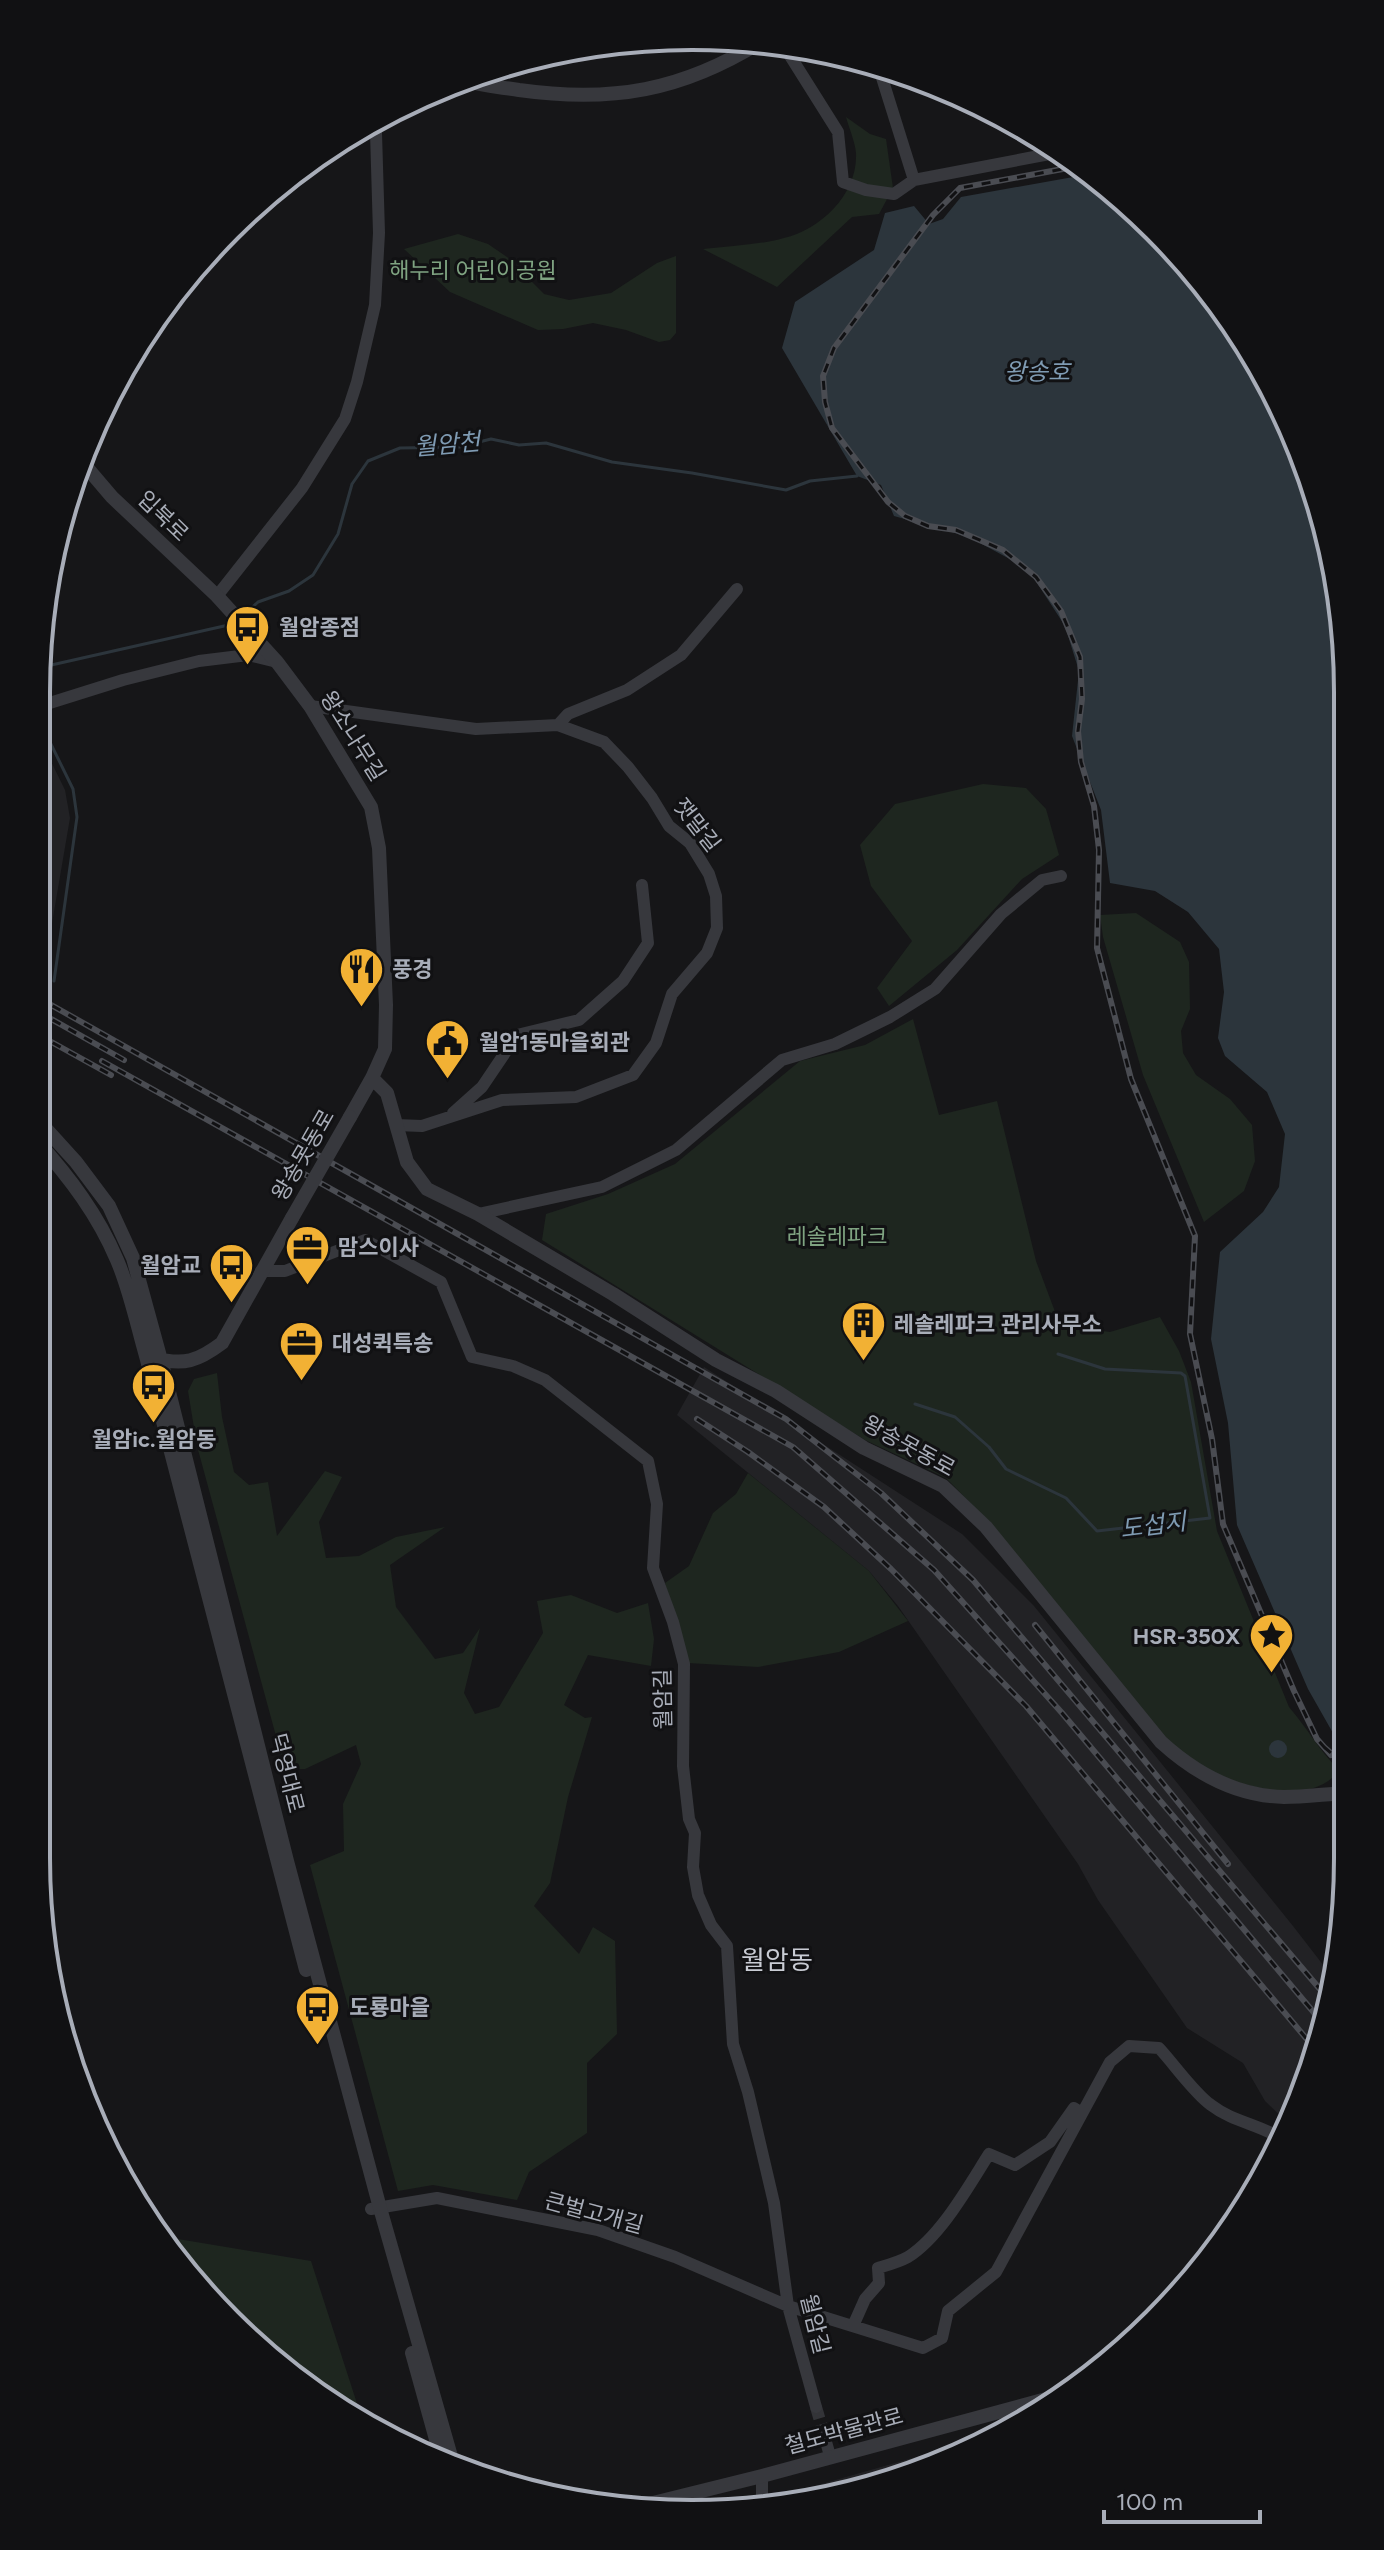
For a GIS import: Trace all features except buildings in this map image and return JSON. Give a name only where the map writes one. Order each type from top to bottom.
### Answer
[{"type":"street","points":[[487,84],[546,93],[634,93],[669,84],[745,52]]},
{"type":"street","points":[[791,58],[838,132],[843,182],[866,190],[894,194],[914,180],[1044,155]]},
{"type":"street","points":[[882,79],[914,180]]},
{"type":"street","points":[[222,602],[302,488],[345,419],[375,305],[379,233],[376,133]]},
{"type":"street","name":"입북로","points":[[90,471],[112,497],[257,638]]},
{"type":"street","points":[[558,725],[568,714],[627,690],[681,655],[737,589]]},
{"type":"street","name":"왕소나무길","points":[[257,638],[310,706],[371,807],[379,848],[386,1019],[385,1049],[372,1078]]},
{"type":"street","points":[[50,703],[123,680],[199,661],[248,655],[277,662]]},
{"type":"street","name":"잿말길","points":[[310,706],[476,729],[558,725],[604,742],[652,798],[669,826],[690,843],[716,896],[717,928],[707,953],[672,994],[656,1043],[633,1075],[576,1097],[502,1100],[422,1126],[396,1125]]},
{"type":"street","points":[[478,1214],[602,1187],[676,1150],[782,1060],[835,1044],[890,1017],[935,989],[1001,914],[1042,880],[1061,876]]},
{"type":"street","points":[[447,1117],[482,1087],[517,1035],[579,1020],[623,981],[648,943],[642,885]]},
{"type":"street","name":"왕송못동로","points":[[153,1358],[181,1363],[205,1356],[222,1343],[372,1078],[387,1093],[407,1162],[427,1189],[478,1214],[613,1294],[716,1360],[776,1391],[864,1448],[943,1486],[986,1527],[1161,1742],[1198,1771],[1238,1790],[1283,1797],[1334,1794]]},
{"type":"street","name":"덕영대로","points":[[50,1133],[109,1206],[133,1258],[153,1358],[438,2448]]},
{"type":"street","name":"덕영대로","points":[[50,1156],[97,1218],[118,1263],[153,1358]]},
{"type":"street","name":"월암길","points":[[261,1271],[285,1271],[365,1240],[441,1282],[472,1357],[513,1366],[545,1380],[648,1461],[657,1504],[653,1568],[673,1622],[684,1664],[683,1766],[689,1819],[695,1833],[693,1867],[698,1895],[711,1925],[727,1946],[733,2044],[748,2092],[774,2203],[788,2306],[816,2407]]},
{"type":"street","points":[[853,2326],[865,2299],[879,2283],[878,2268],[904,2259],[920,2248],[957,2203],[989,2154],[1015,2165],[1050,2142],[1078,2110],[1110,2062],[1129,2046],[1159,2048],[1209,2104],[1241,2123],[1272,2133]]},
{"type":"street","name":"큰벌고개길","points":[[376,2209],[437,2198],[598,2230],[675,2257],[788,2306],[923,2348],[942,2338],[948,2311],[996,2272],[1078,2110]]},
{"type":"street","name":"덕영대로","points":[[376,2209],[450,2452]]},
{"type":"street","name":"철도박물관로","points":[[667,2499],[1031,2403]]},
{"type":"street","points":[[823,2431],[830,2456]]},
{"type":"street","points":[[762,2476],[762,2496]]},
{"type":"shaded area","points":[[50,759],[65,790],[70,818],[50,935]]},
{"type":"shaded area","points":[[704,1367],[962,1534],[1034,1606],[1325,1967],[1300,2064],[1280,2115],[1265,2101],[1243,2063],[1187,2028],[1098,1900],[1078,1864],[898,1606],[869,1571],[677,1415]]},
{"type":"shaded area","points":[[940,2450],[858,2478],[793,2492]]},
{"type":"green space","points":[[846,117],[870,134],[886,139],[893,188],[879,214],[852,217],[777,287],[703,249],[784,238],[811,227],[835,208],[851,182],[855,168],[856,153]]},
{"type":"green space","name":"해누리 어린이공원","points":[[458,234],[488,244],[507,257],[544,294],[569,300],[611,293],[657,263],[676,256],[676,333],[670,340],[659,342],[626,330],[593,323],[538,330],[450,292],[404,249]]},
{"type":"green space","points":[[983,784],[1026,788],[1046,809],[1059,855],[1022,879],[957,950],[889,1006],[877,988],[912,941],[871,886],[860,845],[895,804]]},
{"type":"green space","points":[[1136,913],[1180,942],[1189,962],[1190,1009],[1181,1031],[1183,1053],[1196,1075],[1230,1099],[1252,1125],[1255,1161],[1244,1191],[1204,1222],[1143,1075],[1103,937],[1100,915]]},
{"type":"green space","name":"레솔레파크","points":[[913,1019],[939,1115],[997,1101],[1036,1261],[1060,1325],[1110,1332],[1160,1317],[1179,1351],[1191,1382],[1217,1531],[1289,1707],[1334,1764],[1334,1775],[1327,1782],[1311,1789],[1272,1790],[1231,1780],[1198,1767],[1164,1739],[988,1521],[946,1478],[865,1440],[542,1240],[546,1214],[608,1194],[675,1164],[800,1061],[865,1045]]},
{"type":"green space","points":[[217,1373],[222,1417],[234,1472],[249,1485],[268,1482],[277,1536],[325,1471],[342,1477],[319,1522],[326,1558],[359,1556],[396,1537],[445,1527],[390,1565],[396,1607],[435,1659],[463,1653],[480,1628],[464,1693],[475,1714],[499,1707],[543,1633],[537,1601],[571,1595],[617,1613],[648,1603],[654,1639],[651,1666],[588,1655],[564,1705],[585,1718],[592,1717],[568,1797],[550,1883],[534,1906],[579,1954],[593,1927],[615,1941],[617,2034],[587,2063],[587,2133],[529,2172],[517,2200],[433,2185],[398,2191],[310,1865],[344,1851],[343,1804],[361,1764],[356,1745],[305,1769],[285,1769],[197,1446],[188,1391],[194,1379]]},
{"type":"green space","points":[[748,1473],[869,1571],[908,1621],[839,1652],[758,1667],[688,1663],[665,1583],[689,1566],[713,1513],[736,1494]]},
{"type":"green space","points":[[175,2239],[311,2261],[358,2406],[269,2341],[209,2281]]},
{"type":"water","name":"왕송호","points":[[1075,177],[1146,238],[1175,269],[1226,335],[1268,408],[1300,486],[1322,567],[1329,608],[1334,692],[1334,1735],[1308,1689],[1237,1525],[1228,1423],[1211,1339],[1220,1252],[1263,1212],[1279,1187],[1285,1134],[1267,1092],[1225,1056],[1218,1038],[1224,992],[1219,949],[1188,912],[1155,891],[1110,883],[1101,810],[1072,736],[1079,671],[1065,626],[1028,569],[969,537],[894,516],[881,485],[857,476],[782,348],[795,302],[874,250],[885,213],[914,206],[929,224],[943,219],[961,197]]},
{"type":"water","points":[[1278,1740],[1287,1749],[1278,1758],[1269,1749]]},
{"type":"waterway","name":"월암천","points":[[242,617],[258,602],[289,591],[313,575],[338,534],[352,484],[368,461],[400,448],[459,447],[491,439],[519,445],[546,443],[612,462],[786,490],[810,481],[857,476]]},
{"type":"waterway","name":"월암천","points":[[51,665],[233,624]]},
{"type":"waterway","name":"월암천","points":[[50,742],[73,789],[77,817],[54,981]]},
{"type":"waterway","name":"도섭지","points":[[915,1404],[955,1417],[989,1447],[1006,1469],[1066,1498],[1097,1531],[1210,1518],[1185,1376],[1181,1373],[1105,1369],[1058,1354]]},
{"type":"tunnel","points":[[816,2407],[823,2431]]},
{"type":"railway","points":[[1064,169],[960,188],[933,215],[834,348],[823,376],[825,402],[832,428],[888,502],[905,516],[928,526],[956,530],[1003,550],[1036,577],[1061,611],[1080,657],[1082,699],[1078,731],[1081,762],[1094,806],[1099,850],[1097,948],[1131,1079],[1195,1236],[1190,1334],[1212,1439],[1223,1524],[1294,1691],[1317,1739],[1331,1755]]},
{"type":"railway","points":[[50,1004],[786,1419],[881,1493],[973,1580],[1320,1990]]},
{"type":"railway","points":[[50,1018],[124,1060]]},
{"type":"railway","points":[[50,1041],[111,1075]]},
{"type":"railway","points":[[102,1061],[793,1447],[934,1570],[1062,1713],[1315,2013]]},
{"type":"railway","points":[[697,1419],[824,1507],[891,1569],[1026,1706],[1307,2040]]},
{"type":"railway","points":[[1035,1625],[1228,1864]]},
{"type":"railway","points":[[1324,1747],[1334,1756]]},
{"type":"place","name":"월암종점","points":[[248,666]]},
{"type":"place","name":"풍경","points":[[361,1008]]},
{"type":"place","name":"월암1동마을회관","points":[[448,1081]]},
{"type":"place","name":"맘스이사","points":[[307,1286]]},
{"type":"place","name":"월암교","points":[[232,1304]]},
{"type":"place","name":"레솔레파크 관리사무소","points":[[863,1363]]},
{"type":"place","name":"대성퀵특송","points":[[301,1382]]},
{"type":"place","name":"월암ic.월암동","points":[[154,1425]]},
{"type":"place","name":"HSR-350X","points":[[1271,1675]]},
{"type":"place","name":"도룡마을","points":[[318,2046]]},
{"type":"district","name":"월암동","points":[[777,1960]]}]
